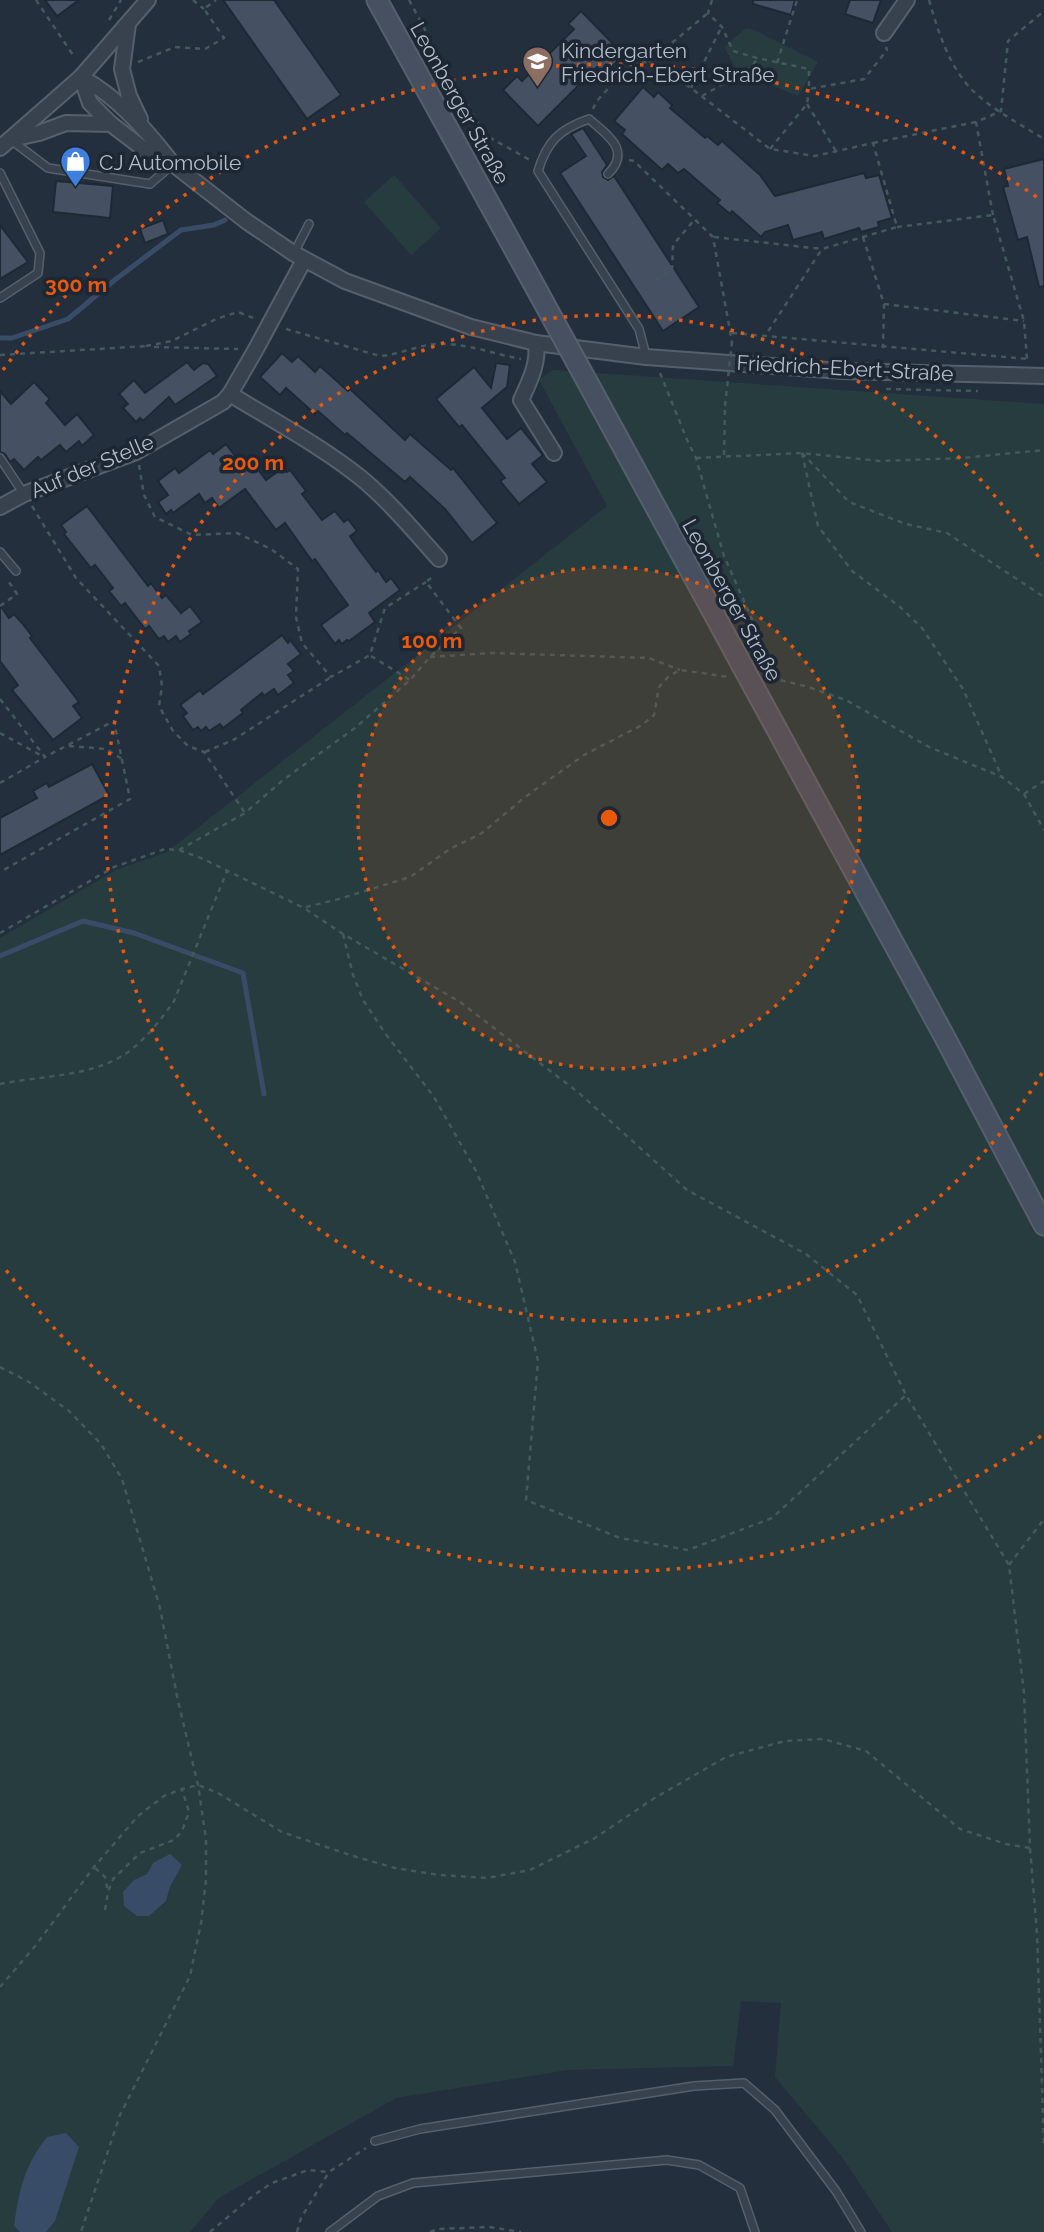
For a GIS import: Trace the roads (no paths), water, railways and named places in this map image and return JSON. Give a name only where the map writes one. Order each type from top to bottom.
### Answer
[{"type":"main road","name":"Leonberger Straße","points":[[377,0],[942,1032],[1044,1224]]},
{"type":"street","points":[[5,144],[81,77],[148,0]]},
{"type":"street","points":[[884,33],[907,0]]},
{"type":"street","name":"Friedrich-Ebert-Straße","points":[[129,23],[122,69],[129,96],[143,126]]},
{"type":"street","name":"Friedrich-Ebert-Straße","points":[[81,77],[90,103],[111,124],[145,150],[173,164],[246,221],[299,257],[345,281],[471,327],[536,343],[646,357],[842,371],[1044,376]]},
{"type":"street","name":"Friedrich-Ebert-Straße","points":[[81,77],[103,89],[143,126],[173,164]]},
{"type":"street","points":[[5,144],[66,123],[111,124]]},
{"type":"street","name":"Auf der Stelle","points":[[0,507],[24,494],[136,452],[223,402],[270,324],[299,257]]},
{"type":"street","points":[[536,343],[534,368],[521,400],[554,453]]},
{"type":"street","points":[[230,394],[360,477],[385,499],[439,559]]},
{"type":"lane","points":[[608,174],[619,156],[617,147],[589,119],[568,126],[544,151],[538,171],[639,329],[646,357]]},
{"type":"lane","points":[[5,144],[48,169],[150,184],[173,164]]},
{"type":"lane","points":[[0,173],[40,253],[38,273],[0,298]]},
{"type":"lane","points":[[299,257],[309,224]]},
{"type":"lane","points":[[0,458],[24,494]]},
{"type":"lane","points":[[0,551],[16,571]]},
{"type":"lane","points":[[375,2141],[420,2129],[694,2086],[744,2083],[775,2110],[836,2191],[861,2232]]},
{"type":"lane","points":[[330,2232],[378,2196],[413,2183],[667,2160],[699,2165],[740,2188],[755,2232]]},
{"type":"water","points":[[170,1854],[182,1865],[166,1901],[149,1916],[137,1916],[124,1906],[123,1892],[134,1880],[147,1874],[153,1863]]},
{"type":"water","points":[[66,2133],[79,2147],[55,2221],[46,2232],[20,2232],[14,2226],[28,2168],[47,2137]]},
{"type":"waterway","points":[[0,338],[12,338],[68,319],[181,230],[214,225],[225,220]]},
{"type":"waterway","points":[[0,956],[83,921],[134,933],[243,973],[264,1094]]},
{"type":"place","name":"Kindergarten Friedrich-Ebert Straße","points":[[538,89]]},
{"type":"place","name":"CJ Automobile","points":[[76,189]]}]
